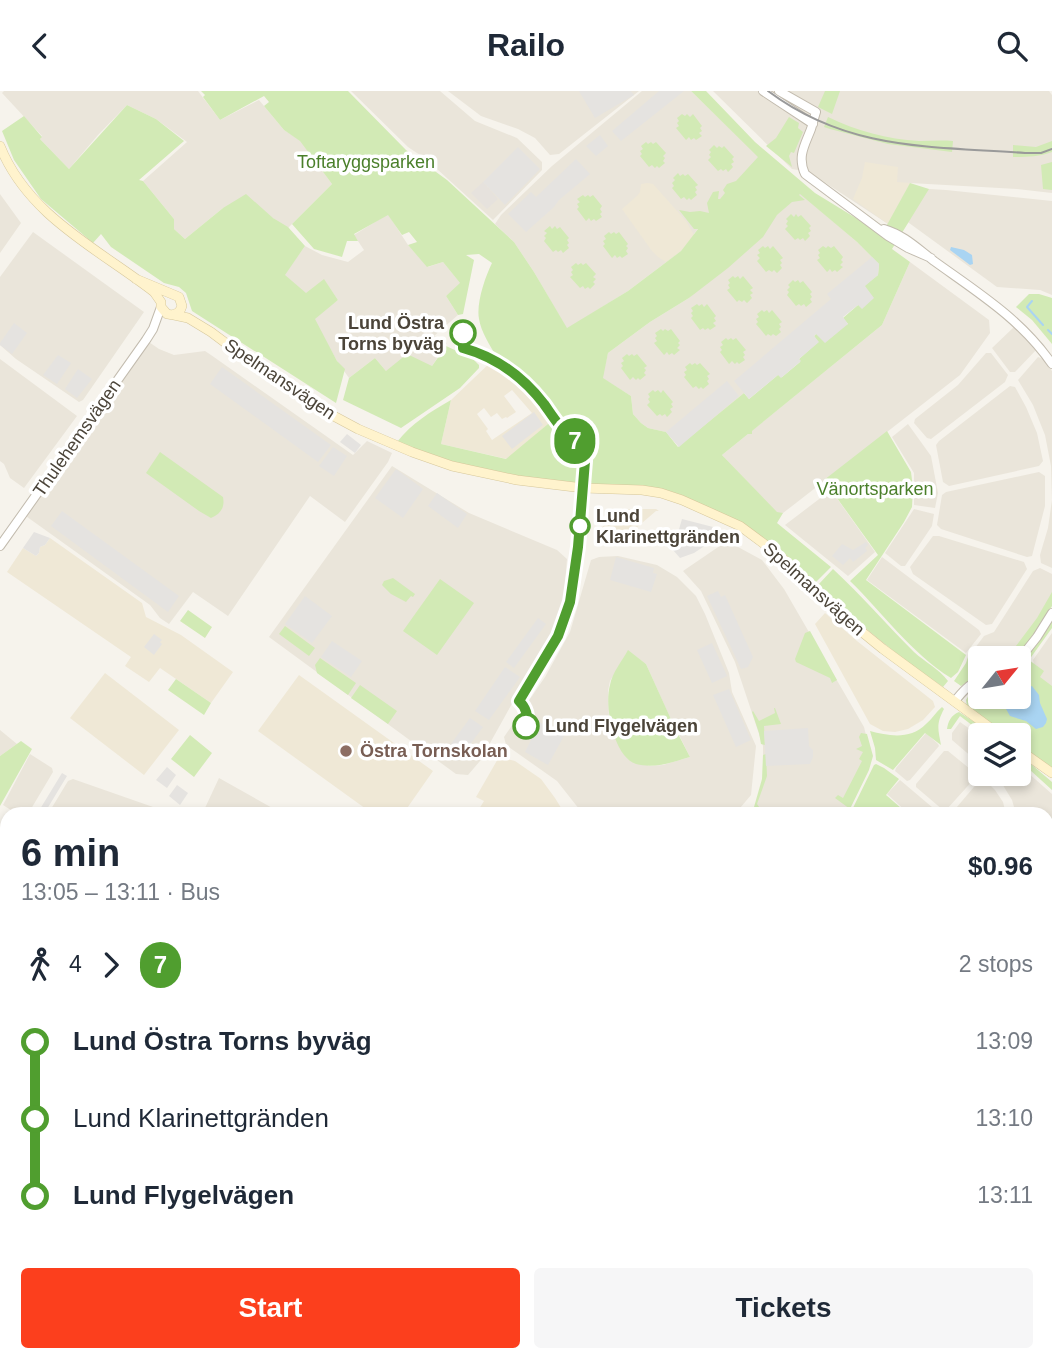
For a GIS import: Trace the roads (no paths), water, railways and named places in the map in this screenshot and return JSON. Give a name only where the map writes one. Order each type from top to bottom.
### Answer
[{"type":"main road","name":"Spelmansvägen","points":[[0,146],[17,178],[43,209],[91,249],[154,292],[167,314],[176,313],[188,318],[330,414],[392,445],[452,466],[517,480],[661,493],[740,526],[779,555],[875,642],[984,723]]},
{"type":"main road","name":"Spelmansvägen","points":[[136,279],[179,297],[182,302],[176,313]]},
{"type":"main road","points":[[161,304],[163,298],[170,294]]},
{"type":"main road","points":[[1031,759],[1052,773]]},
{"type":"main road","points":[[1031,759],[1052,778]]},
{"type":"street","points":[[762,91],[813,124]]},
{"type":"street","points":[[779,91],[816,112],[801,153],[805,174],[880,228],[903,237],[1010,316],[1052,364]]},
{"type":"street","name":"Thulehemsvägen","points":[[153,329],[161,304]]},
{"type":"street","name":"Thulehemsvägen","points":[[0,546],[153,329],[176,313]]},
{"type":"street","points":[[1030,646],[1052,613]]},
{"type":"street","points":[[955,701],[968,687]]},
{"type":"water","points":[[951,247],[972,255],[973,264],[970,265],[950,250]]},
{"type":"water","points":[[1031,686],[1039,695],[1047,719],[1043,727],[1036,729],[1031,723],[1010,716],[1006,709],[1031,709]]},
{"type":"waterway","points":[[1032,301],[1027,307],[1043,325]]},
{"type":"waterway","points":[[1048,330],[1052,334]]},
{"type":"tram line","points":[[768,91],[798,111],[829,125],[891,142],[1025,153],[1041,153],[1052,149]]},
{"type":"place","name":"Lund Östra Torns byväg","points":[[463,333]]},
{"type":"place","name":"Lund Klarinettgränden","points":[[580,526]]},
{"type":"place","name":"Lund Flygelvägen","points":[[526,726]]},
{"type":"place","name":"Östra Tornskolan","points":[[346,751]]},
{"type":"park label","name":"Toftaryggsparken","points":[[366,162]]},
{"type":"park label","name":"Vänortsparken","points":[[875,489]]}]
